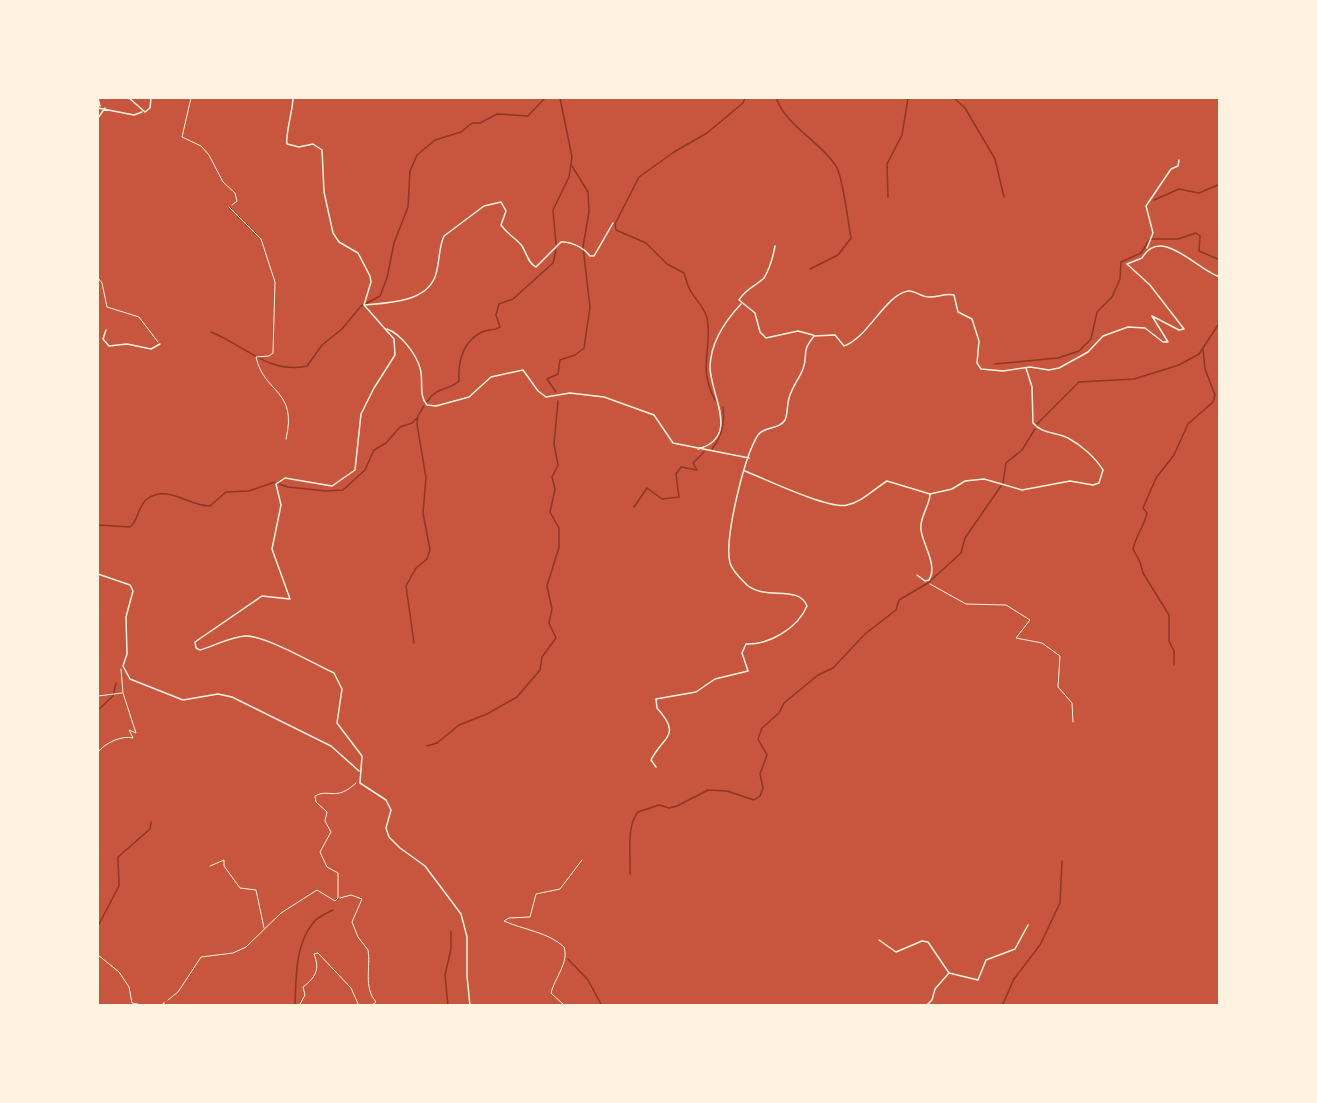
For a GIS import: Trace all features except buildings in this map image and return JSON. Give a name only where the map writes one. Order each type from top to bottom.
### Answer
[{"type":"street","points":[[98,98],[99,107],[134,115],[150,108],[151,98]]},
{"type":"street","points":[[129,98],[142,112]]},
{"type":"street","points":[[293,98],[292,118],[286,135],[287,144],[299,147],[313,144],[322,150],[324,192],[333,233],[339,242],[358,253],[367,267],[371,282],[365,304]]},
{"type":"street","points":[[98,118],[106,107]]},
{"type":"street","points":[[775,246],[772,261],[764,278],[749,286],[739,300],[755,313],[760,332],[766,338],[798,331],[808,332],[814,336],[835,335],[841,345],[850,344],[896,296],[912,291],[928,297],[947,294],[954,295],[956,309],[972,319],[979,341],[977,363],[981,369],[1049,370],[1063,366],[1088,352],[1103,336],[1128,327],[1145,328],[1165,343],[1168,339],[1151,317],[1154,315],[1179,330],[1184,329],[1150,285],[1127,264],[1142,258],[1147,249],[1153,233],[1146,206],[1171,169],[1178,166],[1179,160]]},
{"type":"street","points":[[365,304],[414,298],[422,293],[436,275],[444,236],[484,206],[501,202],[506,211],[501,225],[511,238],[520,243],[531,265],[536,267],[561,242],[566,241],[586,250],[590,256],[594,255],[613,223]]},
{"type":"street","points":[[1147,249],[1152,246],[1168,247],[1220,277]]},
{"type":"street","points":[[698,449],[710,444],[721,427],[721,411],[710,377],[712,351],[719,334],[742,303]]},
{"type":"street","points":[[365,304],[386,329],[396,346],[395,355],[363,408],[355,470],[332,486],[282,478],[276,484],[281,505],[272,549],[290,599],[262,596],[195,642],[196,648],[200,650],[249,636],[295,651],[314,664],[334,673],[342,689],[337,723],[359,750],[362,762],[359,780],[364,788],[386,800],[391,810],[386,828],[389,837],[425,866],[461,914],[468,944],[467,976],[470,1005]]},
{"type":"street","points":[[386,329],[396,333],[417,362],[420,368],[423,401],[427,405],[436,406],[469,397],[491,377],[523,370],[538,391],[546,396],[570,393],[604,397],[654,415],[674,443],[749,458]]},
{"type":"street","points":[[106,330],[103,339],[110,346],[127,344],[151,349],[160,344]]},
{"type":"street","points":[[656,767],[651,760],[669,734],[669,725],[668,719],[657,708],[656,699],[696,692],[715,679],[748,671],[742,653],[746,644],[762,644],[775,638],[804,613],[807,606],[804,599],[795,593],[759,593],[750,588],[731,566],[729,548],[735,499],[749,458],[759,434],[777,426],[786,418],[788,399],[803,369],[805,345],[814,336]]},
{"type":"street","points":[[745,471],[834,506],[857,502],[887,481],[930,494],[952,489],[965,481],[984,479],[1022,490],[1070,481],[1093,485],[1099,483],[1103,470],[1095,459],[1069,439],[1043,431],[1033,423],[1032,387],[1026,368]]},
{"type":"street","points":[[917,575],[925,581],[929,580],[933,571],[920,527],[929,506],[930,494]]},
{"type":"street","points":[[98,574],[130,585],[133,591],[126,621],[127,654],[123,666],[130,679],[183,700],[218,694],[232,697],[331,746],[359,771]]},
{"type":"street","points":[[879,940],[896,952],[922,941],[928,942],[949,973],[978,980],[986,960],[1015,949],[1028,925]]},
{"type":"street","points":[[926,1005],[932,1000],[941,981],[949,973]]},
{"type":"lane","points":[[229,207],[261,239],[274,282],[273,353],[256,357],[259,368],[286,403],[290,424],[286,439]]},
{"type":"lane","points":[[98,278],[102,283],[104,303],[107,307],[113,311],[139,316],[160,344],[165,346]]},
{"type":"path","points":[[191,98],[182,137],[201,146],[209,155],[223,182],[235,193],[237,201],[229,207]]},
{"type":"path","points":[[925,581],[966,604],[1006,605],[1030,620],[1016,638],[1042,643],[1060,656],[1059,687],[1072,703],[1073,722]]},
{"type":"path","points":[[98,752],[108,742],[127,736],[133,738],[129,730],[136,733],[123,693],[124,688],[120,675],[123,666]]},
{"type":"path","points":[[98,696],[123,693]]},
{"type":"path","points":[[337,899],[339,873],[327,867],[320,852],[331,832],[324,821],[327,812],[316,802],[315,796],[319,793],[334,795],[348,790],[359,780]]},
{"type":"path","points":[[210,867],[224,860],[224,866],[240,888],[256,890],[264,930]]},
{"type":"path","points":[[565,1005],[551,993],[555,976],[566,958],[564,947],[542,932],[526,931],[504,921],[509,918],[530,917],[536,894],[560,889],[582,860]]},
{"type":"path","points":[[163,1004],[178,992],[201,957],[239,951],[280,913],[317,890],[335,901],[351,895],[362,899],[352,922],[358,937],[368,950],[367,983],[370,996],[376,1002],[371,1005]]},
{"type":"path","points":[[299,1005],[305,995],[303,987],[314,979],[318,970],[314,954],[318,953],[351,988],[358,1005]]},
{"type":"path","points":[[98,955],[119,972],[129,987],[132,1003],[147,1005]]},
{"type":"waterway","points":[[211,332],[269,363],[294,368],[307,366],[322,345],[342,329],[361,306],[380,296],[387,278],[394,243],[408,207],[410,171],[417,155],[435,140],[461,132],[472,123],[480,123],[497,114],[528,116],[545,98]]},
{"type":"waterway","points":[[556,244],[553,210],[569,177],[572,157],[560,98]]},
{"type":"waterway","points":[[715,400],[706,367],[707,318],[689,288],[684,273],[667,264],[646,243],[616,230],[615,224],[639,177],[674,152],[707,133],[743,103],[745,98]]},
{"type":"waterway","points":[[776,98],[788,118],[836,166],[843,189],[851,238],[838,255],[810,269]]},
{"type":"waterway","points":[[888,197],[887,164],[902,135],[908,98]]},
{"type":"waterway","points":[[954,98],[965,108],[995,159],[1004,197]]},
{"type":"waterway","points":[[556,392],[547,379],[558,374],[560,360],[575,355],[584,348],[590,307],[583,247],[589,212],[588,192],[572,166]]},
{"type":"waterway","points":[[1154,200],[1179,189],[1199,193],[1220,184]]},
{"type":"waterway","points":[[995,364],[1058,358],[1079,351],[1091,339],[1097,312],[1112,297],[1120,279],[1121,262],[1141,253],[1150,239],[1178,239],[1196,233],[1200,236],[1199,251],[1220,260]]},
{"type":"waterway","points":[[427,402],[435,393],[459,381],[459,367],[470,341],[482,332],[500,327],[496,315],[499,304],[513,299],[553,263],[556,250]]},
{"type":"waterway","points":[[1037,424],[1079,382],[1134,379],[1179,365],[1199,354],[1220,322]]},
{"type":"waterway","points":[[1174,665],[1174,651],[1169,641],[1169,615],[1143,573],[1133,549],[1147,513],[1143,508],[1156,478],[1174,455],[1188,424],[1213,402],[1215,395],[1205,369],[1203,349]]},
{"type":"waterway","points":[[427,746],[437,743],[459,725],[487,714],[517,697],[540,670],[542,657],[556,638],[549,623],[552,609],[547,586],[559,547],[559,528],[550,512],[555,489],[552,477],[558,465],[554,444],[558,401]]},
{"type":"waterway","points":[[419,414],[424,406]]},
{"type":"waterway","points":[[712,449],[722,430],[723,407]]},
{"type":"waterway","points":[[414,643],[406,586],[416,568],[427,559],[430,550],[423,513],[426,478],[417,424],[418,415]]},
{"type":"waterway","points":[[279,484],[326,491],[343,490],[365,470],[374,450],[386,443],[400,427],[412,423],[417,418]]},
{"type":"waterway","points":[[1003,483],[1006,463],[1022,450],[1035,429]]},
{"type":"waterway","points":[[634,507],[647,488],[662,499],[679,497],[676,474],[681,467],[697,470],[693,463],[704,452]]},
{"type":"waterway","points":[[98,525],[130,527],[144,502],[155,495],[170,495],[210,506],[226,492],[249,491],[275,482]]},
{"type":"waterway","points":[[630,874],[630,833],[638,812],[659,805],[669,808],[677,806],[708,790],[727,791],[754,800],[760,796],[763,788],[760,774],[767,755],[758,739],[762,728],[779,713],[784,703],[818,675],[833,668],[865,634],[896,610],[899,600],[928,583],[961,553],[965,538],[1001,486]]},
{"type":"waterway","points":[[98,710],[113,696],[116,683]]},
{"type":"waterway","points":[[98,926],[119,886],[118,857],[150,829],[151,822]]},
{"type":"waterway","points":[[1002,1006],[1014,979],[1040,945],[1060,903],[1062,861]]},
{"type":"waterway","points":[[295,1006],[298,962],[303,941],[315,921],[333,910]]},
{"type":"waterway","points":[[98,928],[98,936]]},
{"type":"waterway","points":[[448,1006],[445,975],[451,949],[451,931]]},
{"type":"waterway","points":[[568,959],[588,980],[602,1006]]}]
